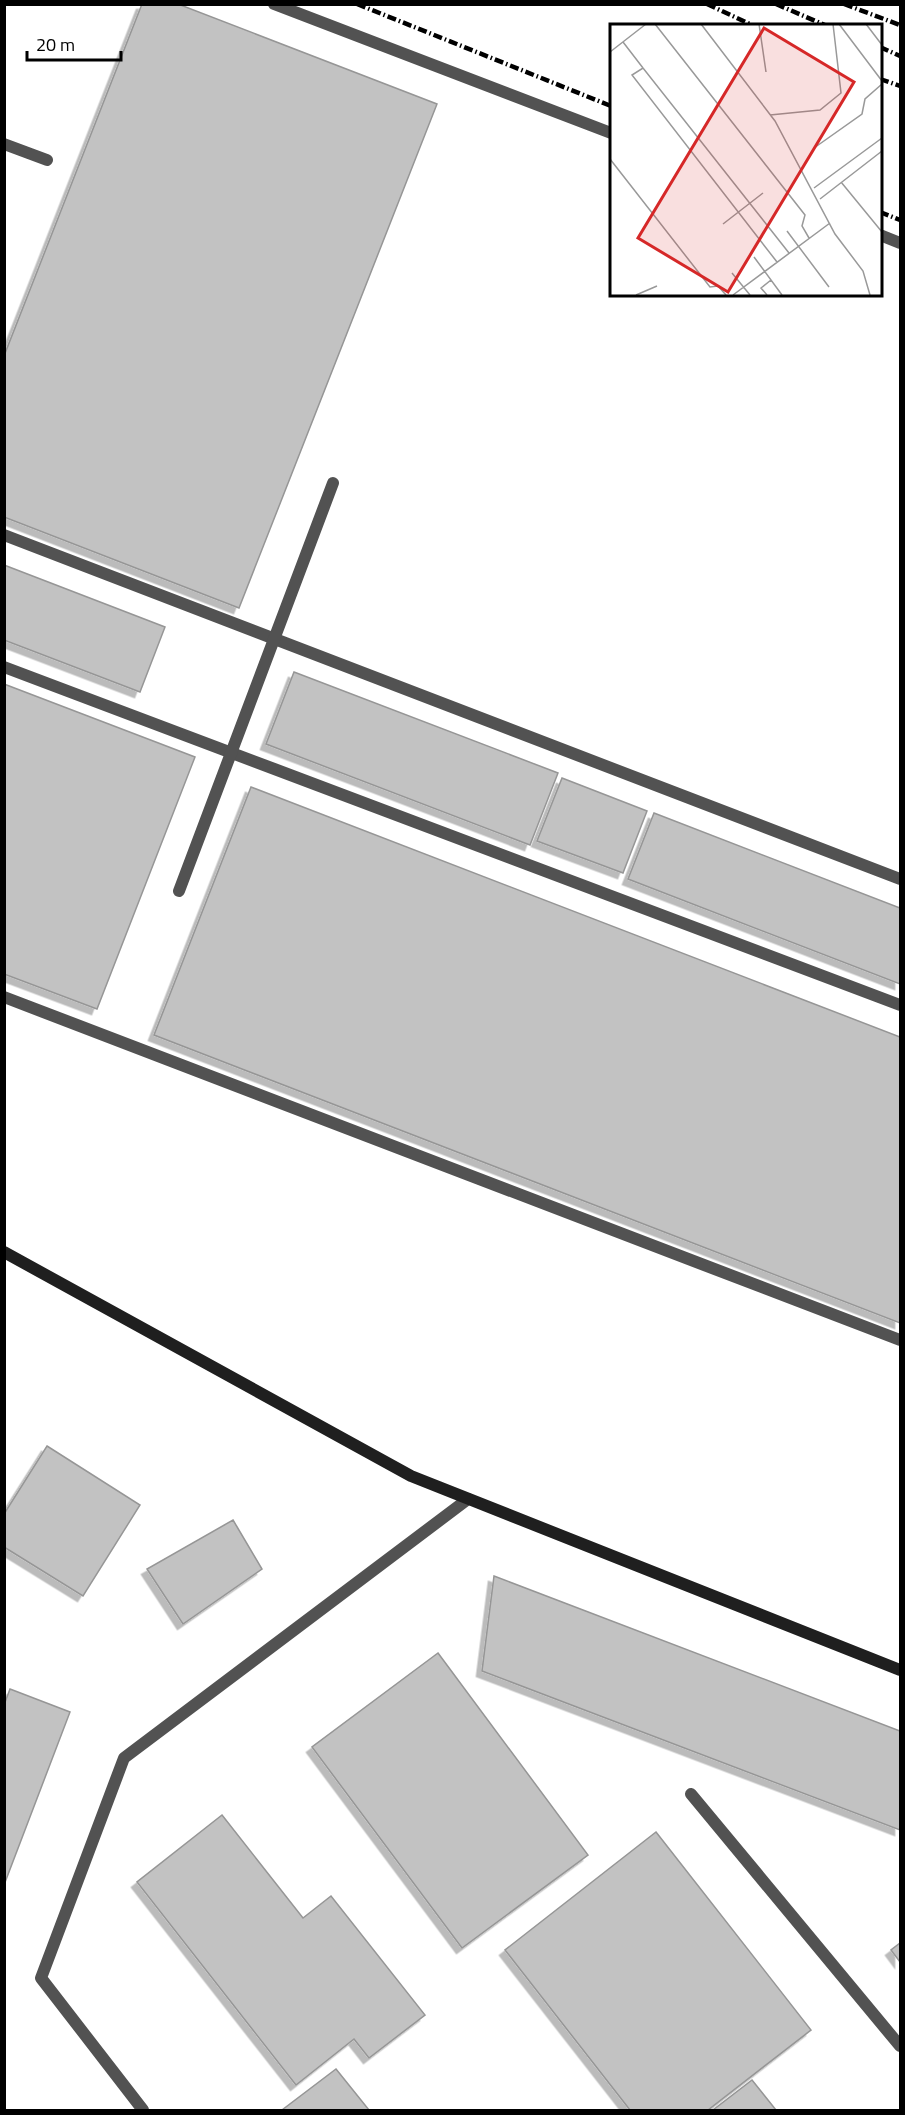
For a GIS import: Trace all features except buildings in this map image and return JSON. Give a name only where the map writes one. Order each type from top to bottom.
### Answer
[{"type":"street","points":[[4,1252],[411,1476],[900,1670]]},
{"type":"lane","points":[[274,4],[610,133]]},
{"type":"lane","points":[[4,144],[47,160]]},
{"type":"lane","points":[[881,236],[900,243]]},
{"type":"lane","points":[[179,891],[333,483]]},
{"type":"lane","points":[[4,535],[900,879]]},
{"type":"lane","points":[[4,667],[900,1005]]},
{"type":"lane","points":[[4,997],[900,1340]]},
{"type":"lane","points":[[143,2110],[41,1978],[124,1758],[468,1499]]},
{"type":"lane","points":[[691,1794],[900,2046]]},
{"type":"railway","points":[[357,4],[610,106]]},
{"type":"railway","points":[[707,4],[750,24]]},
{"type":"railway","points":[[776,4],[822,24]]},
{"type":"railway","points":[[844,4],[900,25]]},
{"type":"railway","points":[[881,47],[900,56]]},
{"type":"railway","points":[[881,79],[900,86]]},
{"type":"railway","points":[[881,212],[900,220]]}]
